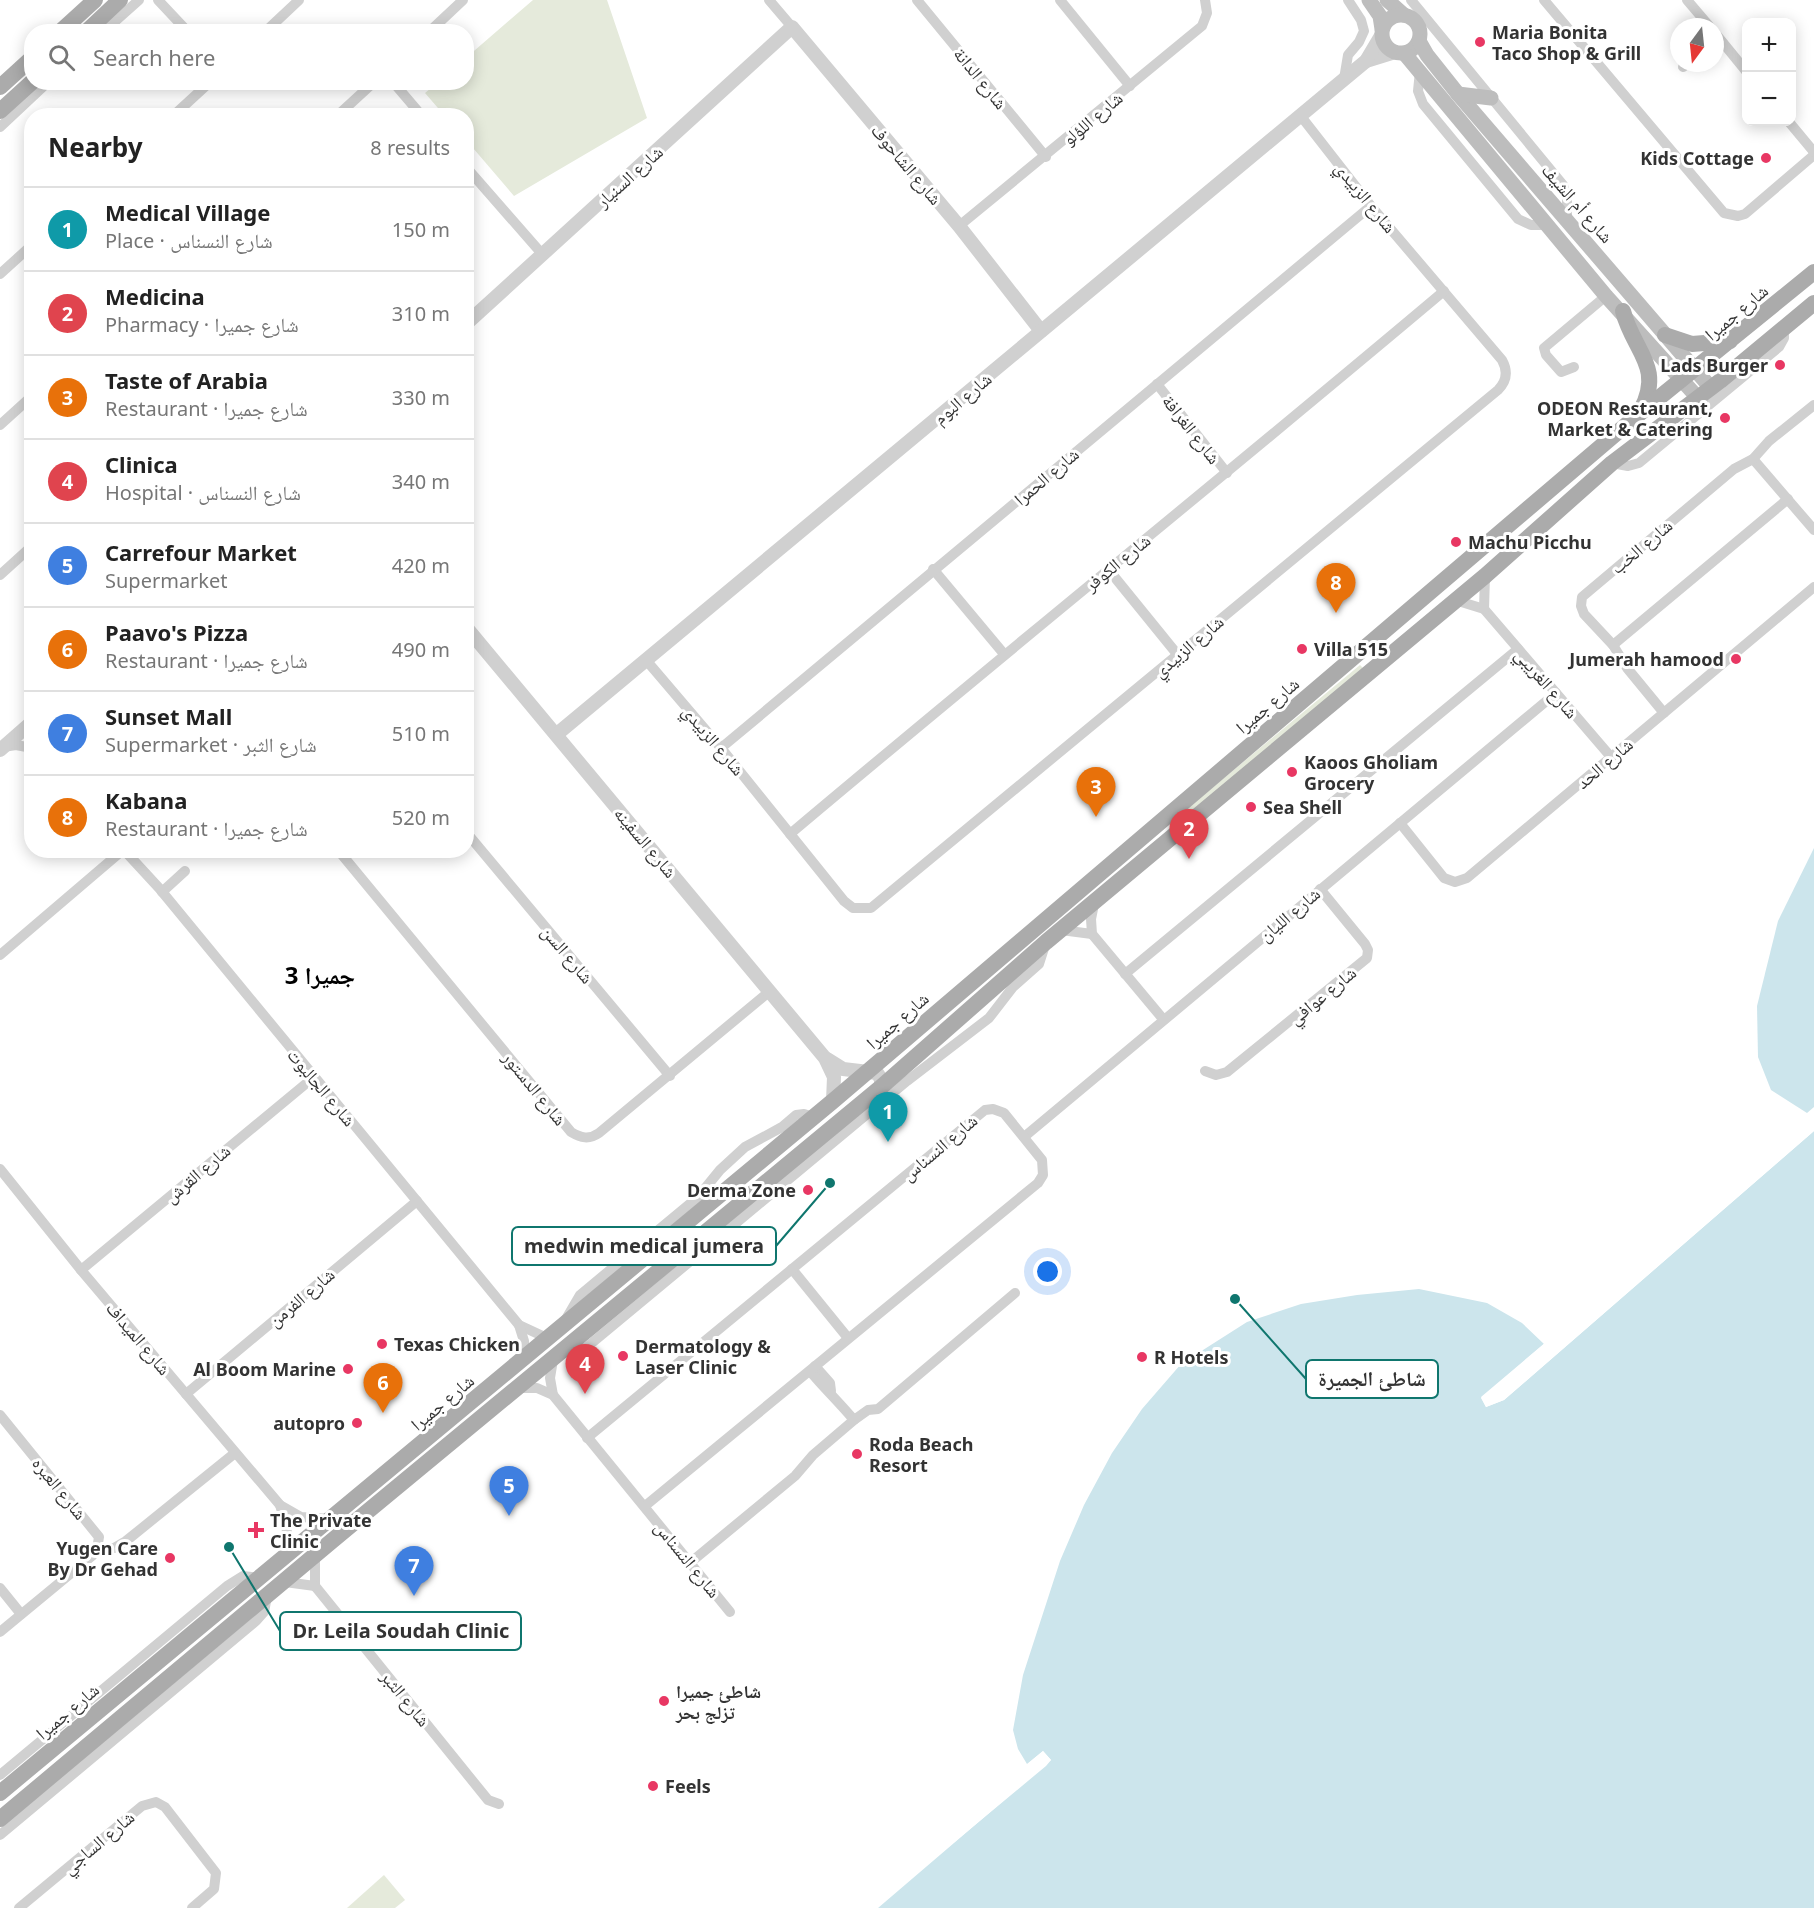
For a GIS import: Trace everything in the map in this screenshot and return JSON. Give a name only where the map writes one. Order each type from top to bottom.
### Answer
[{"type":"main road","points":[[69,24],[95,0]]},
{"type":"main road","points":[[94,24],[120,0]]},
{"type":"main road","points":[[1369,0],[1380,15],[1387,46],[1399,52],[1413,49],[1419,41],[1418,24],[1387,0]]},
{"type":"main road","points":[[1382,31],[1393,16],[1404,15]]},
{"type":"main road","name":"شارع أم الشيف","points":[[1419,41],[1426,55],[1458,94],[1665,336],[1688,375]]},
{"type":"main road","name":"شارع أم الشيف","points":[[1399,52],[1420,71],[1606,296],[1704,393]]},
{"type":"main road","points":[[0,87],[24,65]]},
{"type":"main road","points":[[0,111],[24,89]]},
{"type":"main road","points":[[1458,94],[1491,98]]},
{"type":"main road","name":"شارع جميرا","points":[[0,1793],[833,1101],[1639,414],[1734,340],[1814,272]]},
{"type":"main road","name":"شارع جميرا","points":[[0,1819],[881,1088],[1046,942],[1485,576],[1612,463],[1704,393],[1814,303]]},
{"type":"main road","points":[[1623,311],[1650,374],[1649,393],[1639,414]]},
{"type":"main road","points":[[1665,336],[1699,344],[1734,340]]},
{"type":"main road","points":[[902,1042],[904,1053],[911,1057],[918,1056]]},
{"type":"main road","points":[[108,1702],[116,1679]]},
{"type":"main road","points":[[0,1803],[16,1790],[19,1777]]},
{"type":"street","points":[[112,24],[139,0]]},
{"type":"street","points":[[158,0],[180,24]]},
{"type":"street","points":[[274,24],[299,0]]},
{"type":"street","points":[[438,24],[463,0]]},
{"type":"street","name":"شارع الشاحوف","points":[[769,0],[959,226],[1041,331]]},
{"type":"street","name":"شارع الدانة","points":[[916,0],[1046,157]]},
{"type":"street","points":[[1060,0],[1130,86]]},
{"type":"street","name":"شارع اللؤلو","points":[[959,226],[1046,157],[1202,26],[1207,13],[1205,0]]},
{"type":"street","points":[[1344,79],[1348,55],[1359,42],[1364,31],[1359,15],[1348,0]]},
{"type":"street","points":[[1411,0],[1563,185],[1566,192],[1567,220]]},
{"type":"street","points":[[1544,0],[1724,213],[1738,216],[1745,214],[1814,154],[1791,126]]},
{"type":"street","points":[[1687,0],[1702,18]]},
{"type":"street","name":"شارع السنيار","points":[[474,317],[792,27]]},
{"type":"street","name":"شارع البوم","points":[[557,734],[1366,61],[1382,31]]},
{"type":"street","points":[[1724,46],[1742,66]]},
{"type":"street","name":"شارع البوم","points":[[1366,61],[1399,52]]},
{"type":"street","points":[[0,128],[40,90]]},
{"type":"street","points":[[182,108],[201,90]]},
{"type":"street","points":[[346,108],[365,90]]},
{"type":"street","points":[[400,90],[415,108]]},
{"type":"street","name":"شارع الزبيدي","points":[[646,660],[721,748],[844,902],[854,908],[871,908],[1503,385],[1506,373],[1502,360],[1371,206],[1300,116]]},
{"type":"street","points":[[474,175],[543,255]]},
{"type":"street","name":"شارع الحمرا","points":[[721,748],[1371,206]]},
{"type":"street","points":[[0,274],[24,252]]},
{"type":"street","name":"شارع الكوفر","points":[[790,834],[1444,291]]},
{"type":"street","points":[[1574,367],[1561,372],[1546,355],[1544,348],[1606,296]]},
{"type":"street","points":[[1612,463],[1628,466],[1639,463],[1779,347],[1784,338],[1784,328]]},
{"type":"street","name":"شارع الغرافة","points":[[1157,384],[1227,473]]},
{"type":"street","name":"شارع الخب","points":[[1664,713],[1627,668],[1613,645],[1582,610],[1581,602],[1584,594],[1734,469],[1753,459],[1769,441],[1814,405]]},
{"type":"street","points":[[0,424],[24,406]]},
{"type":"street","points":[[1753,459],[1814,530]]},
{"type":"street","points":[[1613,645],[1788,499]]},
{"type":"street","points":[[0,575],[24,553]]},
{"type":"street","points":[[933,569],[1004,654]]},
{"type":"street","points":[[1108,569],[1178,654]]},
{"type":"street","points":[[1455,600],[1484,609],[1485,576]]},
{"type":"street","name":"شارع الحد","points":[[1400,823],[1444,878],[1451,881],[1463,880],[1814,587]]},
{"type":"street","name":"شارع الغريبي","points":[[1484,609],[1611,757]]},
{"type":"street","name":"شارع السفينه","points":[[474,636],[825,1058],[834,1077],[833,1101]]},
{"type":"street","points":[[1125,974],[1518,649]]},
{"type":"street","name":"شارع الليان","points":[[1023,1137],[1556,693]]},
{"type":"street","points":[[2,749],[24,729]]},
{"type":"street","points":[[2,749],[16,745],[24,746]]},
{"type":"street","name":"شارع السن","points":[[474,842],[670,1076]]},
{"type":"street","points":[[0,955],[115,858]]},
{"type":"street","name":"شارع الجالبوت","points":[[131,858],[162,892],[519,1325],[524,1341],[524,1360]]},
{"type":"street","name":"شارع الدستور","points":[[345,858],[571,1132],[584,1138],[595,1136],[770,991]]},
{"type":"street","points":[[162,892],[185,871]]},
{"type":"street","name":"شارع عوافي","points":[[1205,1071],[1216,1075],[1227,1072],[1367,958],[1368,950],[1365,944],[1320,889]]},
{"type":"street","points":[[1094,904],[1091,919],[1092,934],[1163,1019]]},
{"type":"street","points":[[1061,930],[1092,934]]},
{"type":"street","points":[[553,1395],[549,1378],[557,1356],[575,1353],[587,1347],[907,1081],[989,1018],[1012,987],[1039,964],[1046,942]]},
{"type":"street","name":"شارع السفينه","points":[[825,1058],[843,1069],[867,1072]]},
{"type":"street","points":[[867,1072],[879,1076],[881,1088]]},
{"type":"street","name":"شارع القرش","points":[[81,1270],[314,1077]]},
{"type":"street","name":"شارع النسناس","points":[[587,1438],[985,1110],[997,1109],[1004,1113],[1042,1160],[1044,1170],[1038,1183],[645,1506]]},
{"type":"street","name":"شارع الميداف","points":[[0,1169],[81,1270],[280,1505],[301,1517],[333,1518]]},
{"type":"street","name":"شارع الفرمن","points":[[186,1394],[417,1201]]},
{"type":"street","points":[[792,1269],[848,1338]]},
{"type":"street","points":[[691,1562],[795,1476],[813,1455],[854,1420],[868,1410],[878,1408],[1016,1293]]},
{"type":"street","name":"شارع الجالبوت","points":[[519,1325],[549,1339]]},
{"type":"street","points":[[812,1368],[832,1385],[831,1391],[854,1420]]},
{"type":"street","points":[[519,1388],[537,1388],[553,1395]]},
{"type":"street","name":"شارع النسناس","points":[[553,1395],[730,1612]]},
{"type":"street","name":"شارع العبره","points":[[0,1415],[99,1537],[97,1549]]},
{"type":"street","points":[[0,1632],[92,1556],[97,1549],[114,1548],[126,1541],[235,1453]]},
{"type":"street","points":[[280,1505],[286,1528],[284,1558]]},
{"type":"street","points":[[285,1582],[315,1586],[315,1556]]},
{"type":"street","points":[[0,1775],[234,1582],[243,1576],[260,1578]]},
{"type":"street","name":"شارع الثبر","points":[[315,1586],[488,1800],[500,1804]]},
{"type":"street","points":[[0,1588],[21,1614]]},
{"type":"street","points":[[0,1835],[256,1621],[264,1612],[267,1596]]},
{"type":"street","name":"شارع الساجي","points":[[19,1908],[142,1806],[156,1802],[165,1807],[216,1873],[214,1889],[192,1908]]},
{"type":"shaded area","points":[[533,0],[607,0],[647,118],[514,196],[474,149],[474,108],[438,108],[425,93],[429,90],[474,90],[474,51]]},
{"type":"shaded area","points":[[1360,665],[1364,669],[1186,816],[1183,812]]},
{"type":"shaded area","points":[[384,1875],[405,1900],[395,1908],[347,1908]]},
{"type":"water","points":[[1814,848],[1814,1107],[1807,1113],[1771,1090],[1758,1057],[1757,1006],[1778,921]]},
{"type":"water","points":[[1814,1131],[1814,1908],[878,1908],[1051,1760],[1043,1751],[1027,1764],[1018,1749],[1013,1730],[1023,1675],[1060,1561],[1084,1505],[1112,1453],[1142,1409],[1181,1364],[1247,1322],[1301,1304],[1357,1295],[1419,1289],[1487,1303],[1522,1323],[1544,1344],[1481,1398],[1486,1407],[1504,1400]]},
{"type":"pier","points":[[1814,1128],[1814,1131],[1504,1400],[1486,1407],[1481,1397],[1546,1342],[1546,1347],[1484,1398],[1487,1403],[1502,1398]]},
{"type":"pier","points":[[1043,1751],[1051,1760],[1046,1766],[875,1908],[1044,1764],[1047,1760],[1044,1755],[1025,1766]]},
{"type":"place","name":"Maria Bonita Taco Shop & Grill","points":[[1480,42]]},
{"type":"place","name":"Kids Cottage","points":[[1766,158]]},
{"type":"place","name":"Lads Burger","points":[[1780,365]]},
{"type":"place","name":"ODEON Restaurant, Market & Catering","points":[[1725,418]]},
{"type":"place","name":"Machu Picchu","points":[[1456,542]]},
{"type":"place","name":"Kabana","points":[[1336,613]]},
{"type":"place","name":"Villa 515","points":[[1302,649]]},
{"type":"place","name":"Jumerah hamood","points":[[1736,659]]},
{"type":"place","name":"Kaoos Gholiam Grocery","points":[[1292,772]]},
{"type":"place","name":"Sea Shell","points":[[1251,807]]},
{"type":"place","name":"Taste of Arabia","points":[[1096,817]]},
{"type":"place","name":"Medicina","points":[[1189,859]]},
{"type":"place","name":"Medical Village","points":[[888,1142]]},
{"type":"place","name":"medwin medical jumera","points":[[830,1183]]},
{"type":"place","name":"Derma Zone","points":[[808,1190]]},
{"type":"place","name":"شاطئ الجميرة","points":[[1235,1299]]},
{"type":"place","name":"Texas Chicken","points":[[382,1344]]},
{"type":"place","name":"Dermatology & Laser Clinic","points":[[623,1356]]},
{"type":"place","name":"R Hotels","points":[[1142,1357]]},
{"type":"place","name":"Al Boom Marine","points":[[348,1369]]},
{"type":"place","name":"Clinica","points":[[585,1394]]},
{"type":"place","name":"Paavo's Pizza","points":[[383,1413]]},
{"type":"place","name":"autopro","points":[[357,1423]]},
{"type":"place","name":"Roda Beach Resort","points":[[857,1454]]},
{"type":"place","name":"Carrefour Market","points":[[509,1516]]},
{"type":"place","name":"The Private Clinic","points":[[256,1530]]},
{"type":"place","name":"Dr. Leila Soudah Clinic","points":[[229,1547]]},
{"type":"place","name":"Yugen Care By Dr Gehad","points":[[170,1558]]},
{"type":"place","name":"Sunset Mall","points":[[414,1596]]},
{"type":"place","name":"شاطئ جميرا تزلج بحر","points":[[664,1701]]},
{"type":"place","name":"Feels","points":[[653,1786]]},
{"type":"district","name":"جميرا 3","points":[[320,974]]}]
